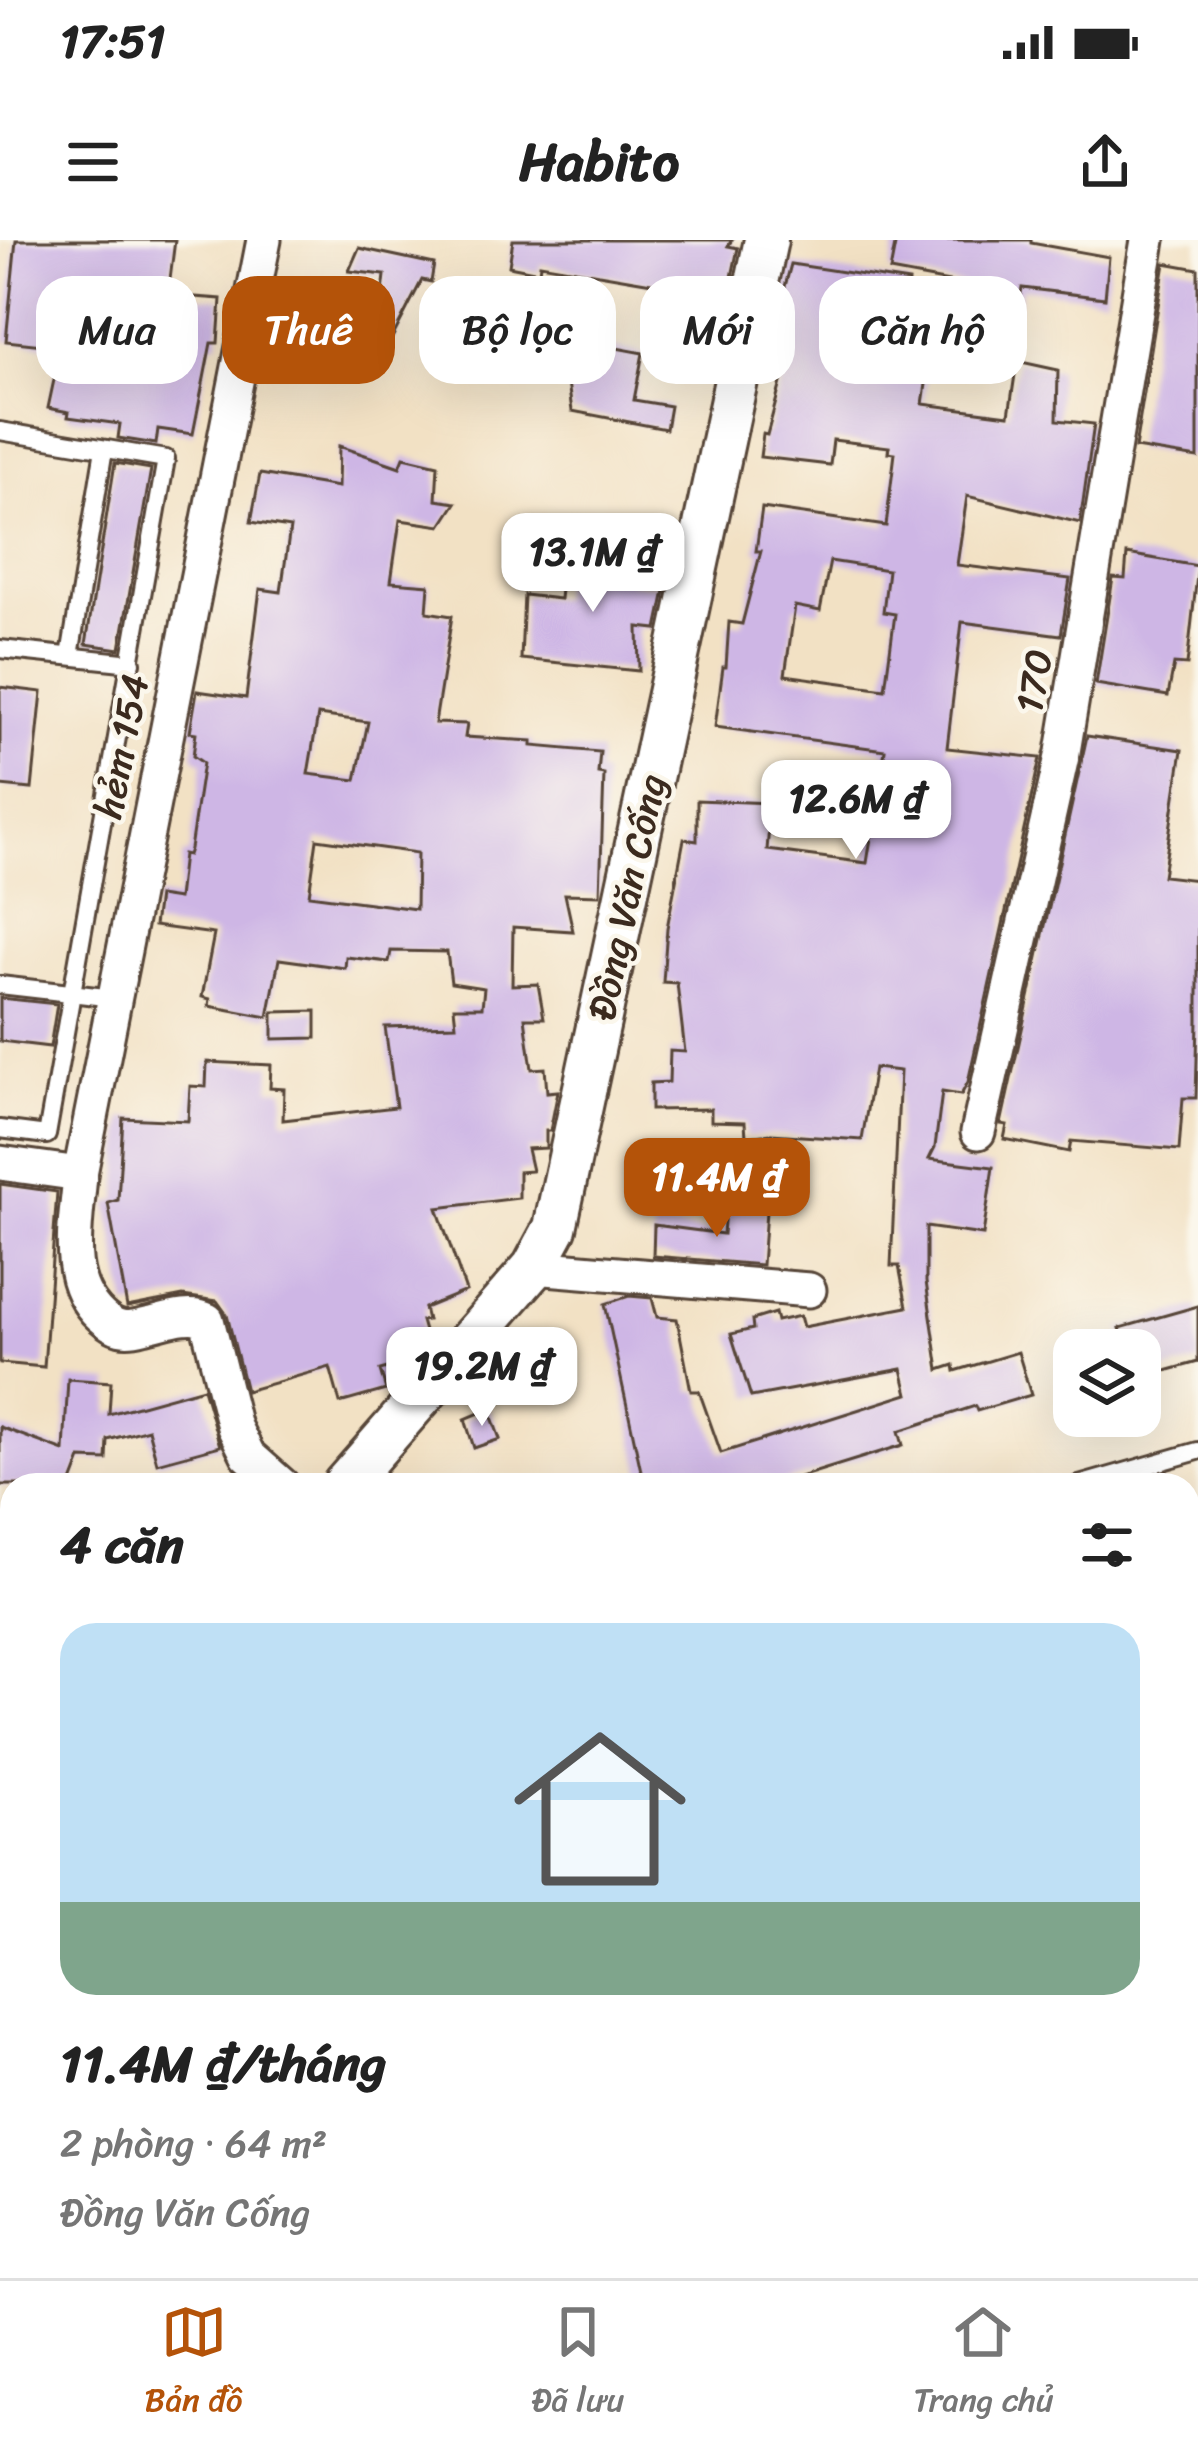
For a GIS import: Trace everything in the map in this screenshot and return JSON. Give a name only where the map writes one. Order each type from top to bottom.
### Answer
[{"type":"street","name":"hẻm 154","points":[[264,240],[80,1174],[74,1270],[80,1290],[116,1328],[129,1330],[197,1316],[207,1320],[235,1427],[248,1455],[268,1473]]},
{"type":"street","name":"Đồng Văn Cống","points":[[355,1473],[534,1268],[555,1228],[766,240]]},
{"type":"street","name":"170","points":[[978,1132],[1064,752],[1148,240]]},
{"type":"street","points":[[0,1163],[80,1174]]},
{"type":"street","points":[[534,1268],[809,1290]]},
{"type":"lane","points":[[0,431],[166,459],[47,1135],[0,1129]]},
{"type":"lane","points":[[70,656],[104,449]]},
{"type":"lane","points":[[0,649],[132,663]]},
{"type":"lane","points":[[0,986],[114,998]]},
{"type":"lane","points":[[1121,1473],[1198,1451]]},
{"type":"building","points":[[16,240],[175,240],[170,276],[36,276],[36,344],[6,341]]},
{"type":"building","points":[[513,240],[732,240],[728,246],[738,248],[732,276],[640,276],[640,281],[540,264],[539,272],[509,266]]},
{"type":"building","points":[[896,240],[1031,240],[1109,257],[1105,298],[1027,289],[1027,276],[917,276],[890,271]]},
{"type":"building","points":[[359,248],[434,264],[432,276],[419,276],[419,286],[395,332],[395,276],[349,271]]},
{"type":"building","points":[[1165,263],[1198,269],[1198,458],[1135,448]]},
{"type":"building","points":[[791,264],[870,276],[819,276],[819,384],[926,384],[923,404],[1009,415],[1014,384],[1027,384],[1027,363],[1058,370],[1057,420],[1094,424],[1080,523],[967,496],[957,565],[1070,579],[1061,635],[962,622],[947,748],[1040,758],[968,1082],[961,1095],[942,1092],[935,1147],[929,1159],[993,1167],[983,1235],[926,1227],[926,1282],[939,1370],[954,1365],[955,1371],[1018,1352],[1031,1395],[977,1411],[975,1406],[899,1431],[903,1445],[813,1473],[641,1473],[605,1304],[629,1296],[652,1298],[657,1317],[677,1319],[691,1391],[699,1391],[721,1453],[908,1394],[902,1369],[751,1397],[731,1334],[753,1329],[752,1320],[775,1313],[777,1321],[800,1316],[803,1327],[907,1307],[899,1266],[891,1266],[900,1071],[874,1068],[862,1140],[771,1134],[746,1137],[745,1122],[711,1121],[711,1109],[651,1110],[651,1083],[669,1082],[670,1051],[685,1052],[677,983],[663,982],[667,928],[684,839],[697,841],[697,800],[771,803],[767,850],[867,863],[885,750],[715,727],[729,622],[742,624],[761,551],[756,551],[762,508],[886,526],[895,453],[888,452],[889,447],[833,440],[830,465],[760,457],[763,434],[767,435],[781,384],[795,384],[795,276],[788,276]],"holes":[[[830,561],[888,570],[883,612],[895,614],[885,689],[785,675],[795,606],[820,611]]]},
{"type":"building","points":[[198,297],[221,299],[218,343],[211,343],[193,434],[158,429],[156,444],[118,438],[120,424],[68,417],[69,412],[48,408],[53,384],[198,384]]},
{"type":"building","points":[[616,348],[640,352],[634,400],[670,406],[666,429],[572,411],[568,384],[616,384]]},
{"type":"building","points":[[339,446],[400,467],[404,457],[438,465],[436,500],[456,503],[441,526],[400,520],[391,582],[429,585],[427,612],[452,616],[435,723],[467,724],[465,737],[600,752],[598,773],[604,774],[600,895],[565,894],[573,931],[513,927],[512,985],[538,984],[544,1018],[525,1018],[532,1069],[545,1068],[547,1092],[558,1091],[546,1148],[527,1149],[532,1171],[519,1172],[519,1198],[437,1208],[466,1291],[424,1308],[427,1320],[421,1321],[429,1349],[420,1359],[380,1370],[386,1390],[340,1403],[330,1367],[246,1391],[227,1315],[217,1301],[183,1296],[127,1307],[108,1203],[118,1200],[123,1118],[188,1121],[190,1086],[206,1087],[207,1062],[271,1065],[270,1088],[284,1089],[283,1120],[396,1107],[385,1027],[456,1025],[454,1007],[482,1007],[484,988],[451,983],[447,952],[391,951],[389,962],[346,957],[345,968],[279,959],[268,1017],[209,1006],[210,999],[202,997],[214,934],[154,926],[158,896],[178,899],[183,854],[188,855],[190,849],[203,763],[193,756],[196,733],[190,732],[197,691],[246,698],[260,589],[281,592],[290,528],[251,522],[260,474],[338,487]],"holes":[[[318,715],[368,722],[356,780],[308,774]],[[317,839],[417,853],[416,909],[309,895]]]},
{"type":"building","points":[[115,463],[151,469],[120,649],[86,644]]},
{"type":"building","points":[[593,546],[634,550],[631,583],[666,586],[657,629],[638,627],[639,671],[521,659],[524,595],[560,599],[563,569],[591,571]]},
{"type":"building","points":[[1127,554],[1198,566],[1187,665],[1174,664],[1168,696],[1096,684],[1113,578],[1125,579]]},
{"type":"building","points":[[0,687],[42,692],[32,789],[0,786]]},
{"type":"building","points":[[1087,736],[1182,750],[1163,876],[1198,880],[1196,1098],[1183,1098],[1179,1150],[1071,1141],[1069,1152],[1004,1139],[1007,1125],[1001,1124]]},
{"type":"building","points":[[0,998],[57,1004],[50,1047],[0,1041]]},
{"type":"building","points":[[316,1011],[316,1038],[273,1039],[273,1012]]},
{"type":"building","points":[[0,1184],[57,1192],[44,1367],[0,1363]]},
{"type":"building","points":[[725,1209],[766,1211],[762,1265],[653,1256],[654,1225],[723,1234]]},
{"type":"building","points":[[1198,1306],[1198,1362],[1161,1372],[1161,1329],[1120,1328]]},
{"type":"building","points":[[68,1379],[111,1382],[109,1414],[203,1388],[220,1446],[157,1463],[148,1429],[108,1440],[107,1460],[81,1459],[76,1473],[0,1473],[0,1427],[64,1451]]},
{"type":"building","points":[[489,1409],[500,1439],[474,1448],[465,1419]]}]
